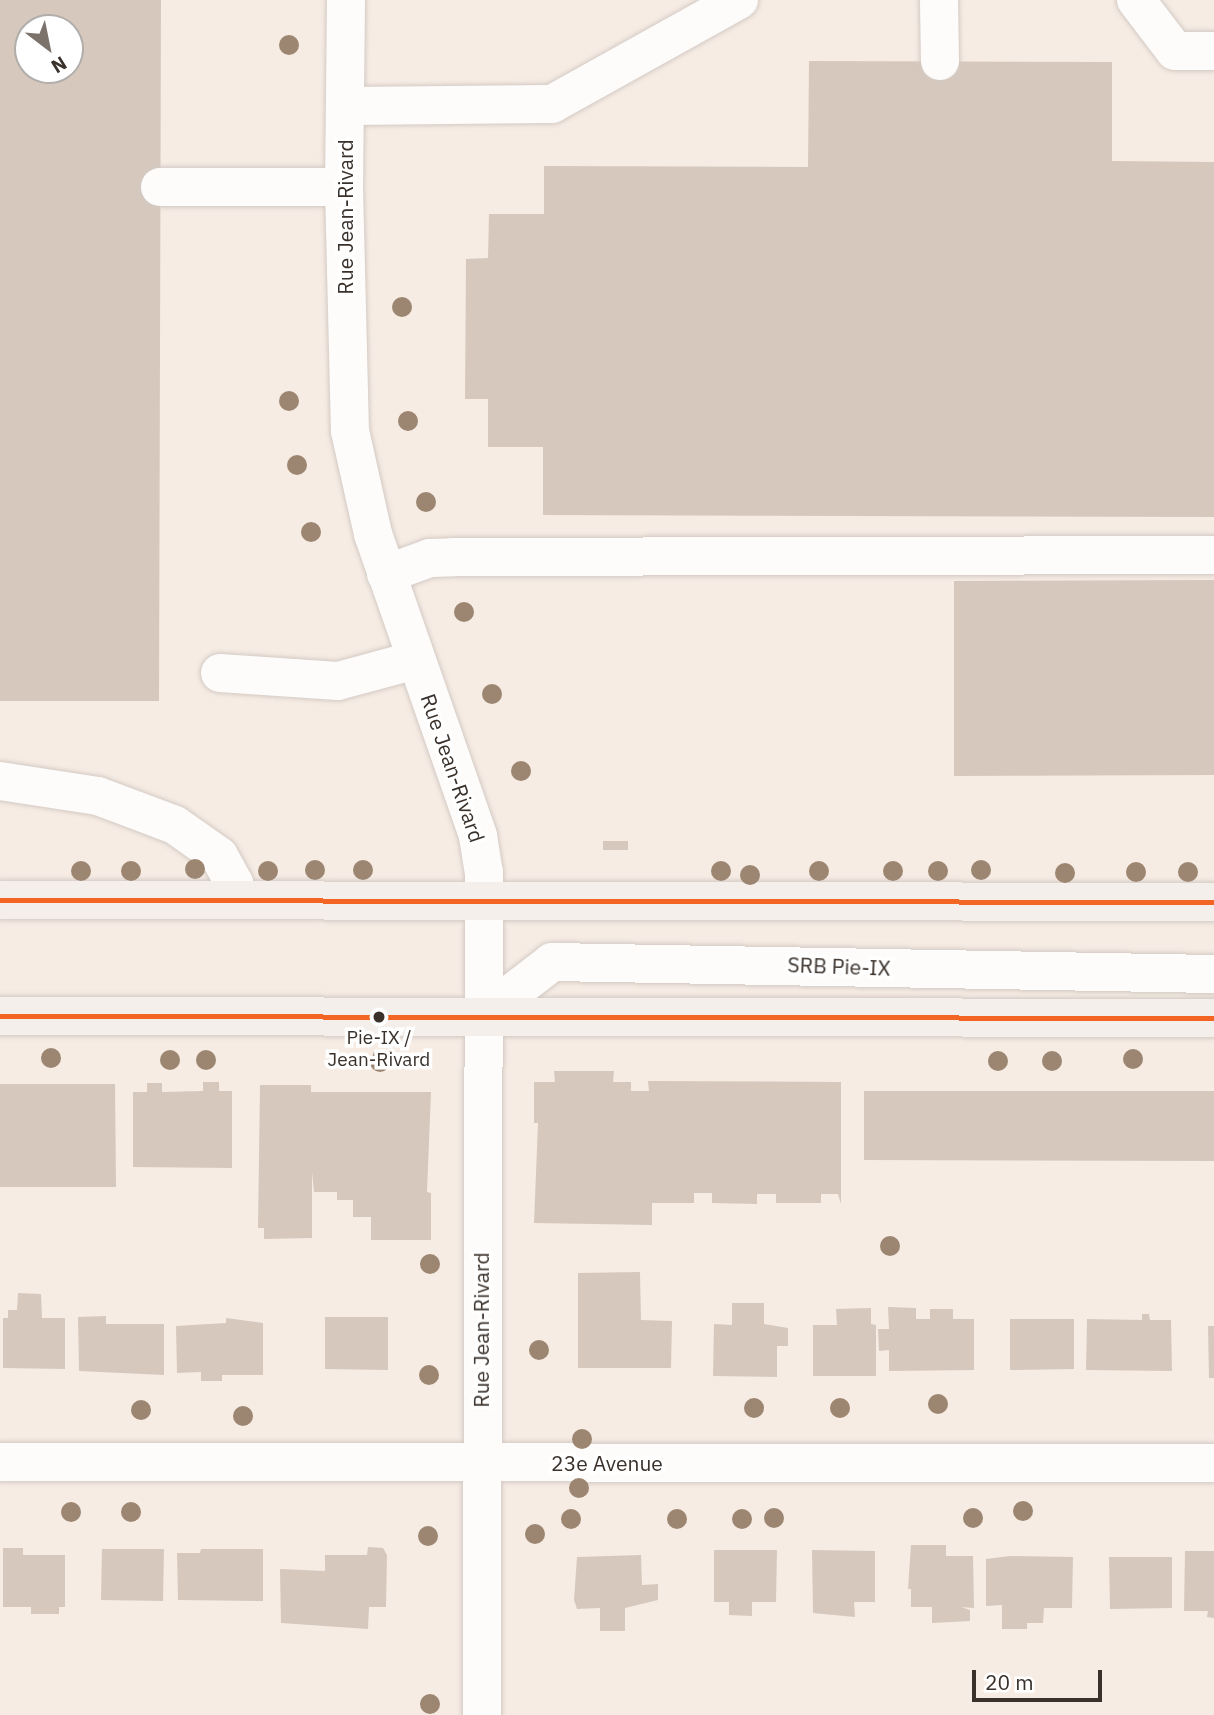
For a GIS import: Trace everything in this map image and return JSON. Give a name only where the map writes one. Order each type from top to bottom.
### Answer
[{"type":"main road","points":[[0,900],[1214,902]]},
{"type":"main road","points":[[0,1016],[1214,1018]]},
{"type":"street","name":"Rue Jean-Rivard","points":[[346,0],[344,187],[350,431],[386,574],[478,836],[486,901],[482,1016],[482,1715]]},
{"type":"street","points":[[345,106],[552,104],[739,0]]},
{"type":"street","points":[[939,0],[940,61]]},
{"type":"street","points":[[1136,0],[1175,51],[1214,51]]},
{"type":"street","points":[[160,187],[344,187]]},
{"type":"street","points":[[386,574],[430,558],[454,557],[1214,555]]},
{"type":"street","points":[[220,673],[338,681],[416,660]]},
{"type":"street","points":[[0,781],[98,796],[175,825],[219,856],[234,883],[238,900]]},
{"type":"street","name":"SRB Pie-IX","points":[[482,1016],[552,962],[810,964],[1044,974],[1214,974]]},
{"type":"street","name":"23e Avenue","points":[[0,1462],[1214,1462]]},
{"type":"building","points":[[0,0],[161,0],[159,701],[0,701]]},
{"type":"building","points":[[809,61],[1112,62],[1112,161],[1214,162],[1214,517],[543,515],[543,447],[488,447],[488,399],[465,399],[466,259],[488,258],[489,214],[544,214],[544,166],[808,167]]},
{"type":"building","points":[[1214,580],[1214,775],[954,776],[954,581]]},
{"type":"building","points":[[603,841],[628,841],[628,850],[603,850]]},
{"type":"building","points":[[392,1051],[393,1059],[373,1059],[373,1052]]},
{"type":"building","points":[[554,1071],[614,1071],[613,1082],[631,1082],[631,1091],[649,1091],[648,1081],[841,1082],[841,1204],[838,1194],[821,1194],[821,1203],[776,1203],[776,1194],[757,1194],[757,1204],[712,1203],[712,1193],[694,1193],[694,1203],[652,1203],[652,1225],[534,1223],[538,1123],[534,1123],[534,1082],[555,1082]]},
{"type":"building","points":[[203,1082],[219,1082],[219,1091],[232,1091],[232,1168],[133,1167],[133,1092],[147,1092],[147,1083],[162,1083],[162,1092],[203,1091]]},
{"type":"building","points":[[0,1084],[115,1084],[116,1187],[0,1187]]},
{"type":"building","points":[[260,1085],[311,1085],[311,1092],[431,1092],[427,1192],[431,1193],[431,1240],[371,1240],[371,1217],[353,1217],[353,1200],[337,1200],[337,1192],[314,1192],[312,1172],[312,1238],[264,1239],[264,1228],[258,1228]]},
{"type":"building","points":[[864,1091],[1214,1091],[1214,1161],[864,1160]]},
{"type":"building","points":[[640,1272],[641,1320],[672,1321],[671,1368],[578,1368],[578,1273]]},
{"type":"building","points":[[18,1293],[41,1294],[42,1318],[65,1318],[65,1369],[3,1368],[3,1318],[8,1318],[8,1310],[17,1310]]},
{"type":"building","points":[[732,1303],[764,1303],[764,1324],[788,1328],[788,1346],[777,1346],[777,1377],[713,1376],[714,1324],[732,1325]]},
{"type":"building","points":[[888,1307],[916,1308],[916,1319],[930,1319],[930,1309],[953,1309],[953,1319],[974,1319],[974,1370],[889,1371],[889,1350],[879,1351],[878,1329],[889,1329]]},
{"type":"building","points":[[871,1308],[871,1324],[876,1325],[876,1376],[813,1376],[813,1325],[837,1325],[836,1309]]},
{"type":"building","points":[[1142,1314],[1149,1314],[1150,1320],[1171,1320],[1172,1371],[1086,1370],[1087,1319],[1142,1320]]},
{"type":"building","points":[[106,1316],[106,1324],[164,1324],[164,1375],[79,1371],[78,1317]]},
{"type":"building","points":[[325,1317],[388,1317],[388,1370],[325,1369]]},
{"type":"building","points":[[226,1318],[263,1323],[263,1375],[222,1375],[222,1381],[201,1381],[201,1372],[177,1373],[176,1326],[226,1323]]},
{"type":"building","points":[[1010,1319],[1074,1319],[1074,1369],[1010,1370]]},
{"type":"building","points":[[1208,1326],[1214,1326],[1214,1378],[1209,1378]]},
{"type":"building","points":[[911,1545],[946,1545],[946,1556],[973,1556],[974,1608],[961,1607],[970,1610],[970,1621],[932,1623],[932,1607],[911,1607],[911,1589],[908,1589]]},
{"type":"building","points":[[368,1547],[383,1548],[387,1555],[386,1607],[369,1607],[368,1629],[281,1623],[280,1569],[325,1571],[325,1555],[367,1555]]},
{"type":"building","points":[[3,1548],[23,1548],[23,1555],[65,1555],[65,1607],[59,1607],[59,1614],[31,1614],[31,1607],[3,1607]]},
{"type":"building","points":[[102,1549],[164,1549],[163,1601],[101,1600]]},
{"type":"building","points":[[201,1549],[263,1549],[263,1601],[178,1600],[177,1553],[200,1553]]},
{"type":"building","points":[[714,1550],[777,1550],[776,1602],[752,1602],[752,1616],[729,1615],[729,1602],[714,1602]]},
{"type":"building","points":[[812,1550],[875,1551],[875,1602],[854,1602],[855,1617],[813,1613]]},
{"type":"building","points":[[1185,1551],[1214,1551],[1214,1618],[1207,1617],[1208,1611],[1184,1611]]},
{"type":"building","points":[[641,1555],[642,1585],[658,1584],[658,1600],[625,1608],[625,1631],[600,1631],[600,1608],[577,1609],[574,1600],[577,1557]]},
{"type":"building","points":[[1010,1556],[1073,1557],[1072,1608],[1044,1608],[1043,1623],[1027,1623],[1027,1629],[1002,1629],[1002,1605],[986,1606],[986,1559]]},
{"type":"building","points":[[1109,1557],[1172,1557],[1172,1608],[1110,1609]]},
{"type":"transit line","points":[[0,900],[1214,902]]},
{"type":"transit line","points":[[0,1016],[1214,1018]]},
{"type":"place","name":"Pie-IX / Jean-Rivard","points":[[379,1017]]}]
